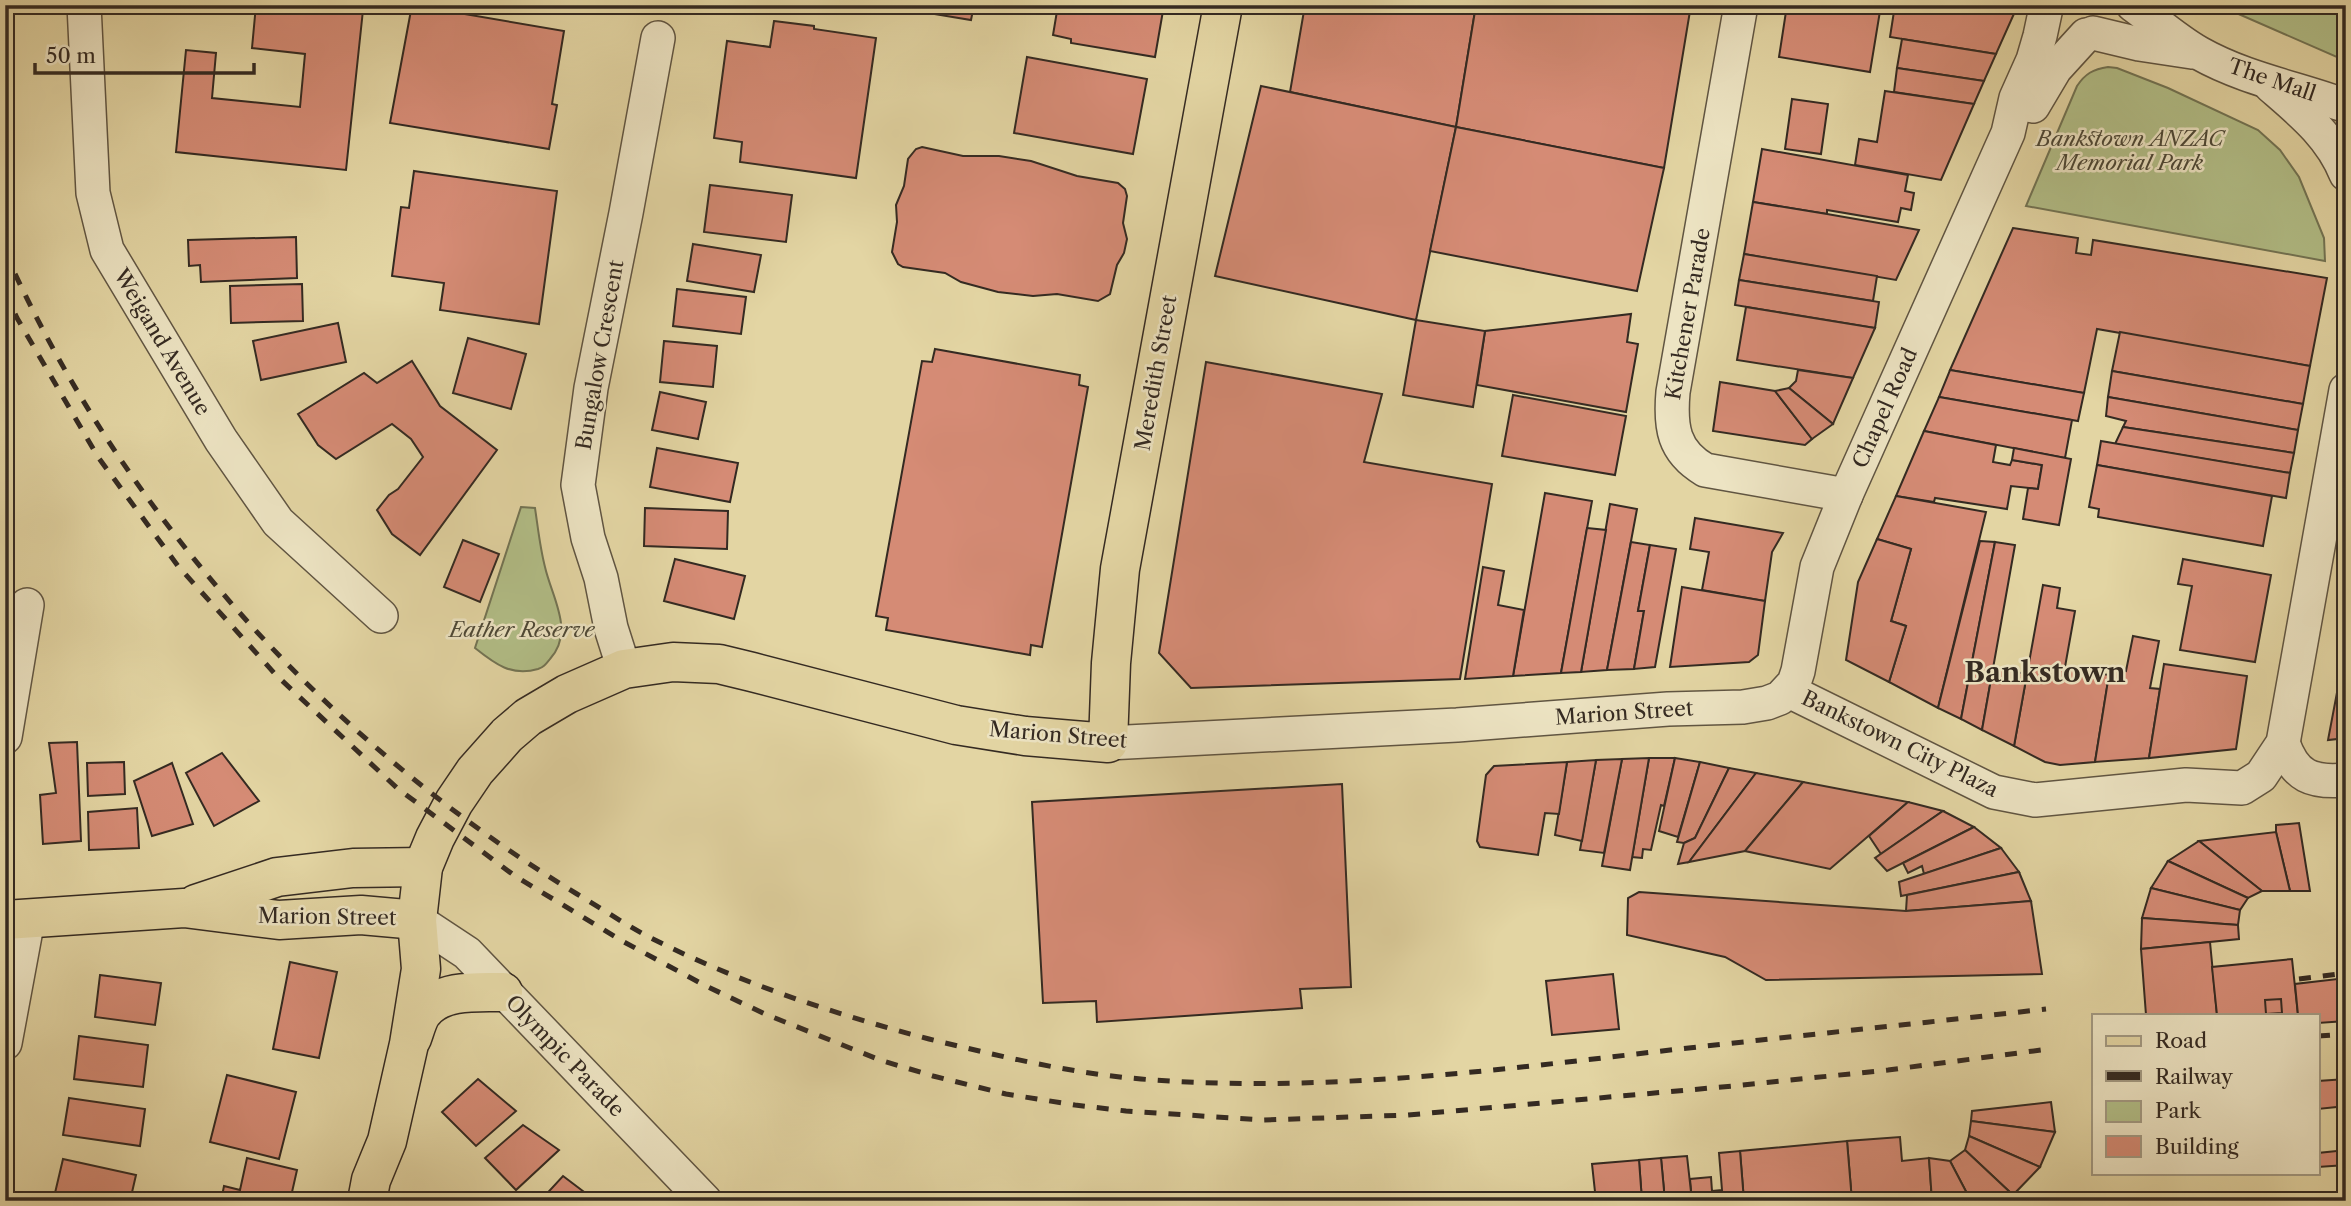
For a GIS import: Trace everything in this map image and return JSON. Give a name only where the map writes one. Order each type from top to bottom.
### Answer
[{"type":"main road","name":"Meredith Street","points":[[1108,743],[1111,663],[1120,569],[1223,5]]},
{"type":"main road","name":"Marion Street","points":[[17,920],[184,908],[279,920],[361,915],[417,920],[424,867],[435,838],[454,802],[475,771],[507,735],[528,717],[567,694],[624,669],[673,662],[719,664],[956,725],[1025,736],[1108,743]]},
{"type":"main road","name":"Marion Street","points":[[184,908],[277,877],[353,868],[424,867]]},
{"type":"main road","points":[[369,1190],[387,1141],[409,1044],[421,969],[417,920]]},
{"type":"main road","points":[[369,1190],[365,1139],[400,963],[417,920]]},
{"type":"main road","points":[[409,1044],[423,1012],[436,1001],[472,992],[503,992]]},
{"type":"street","name":"Weigand Avenue","points":[[84,5],[93,194],[107,250],[221,440],[278,522],[381,616]]},
{"type":"street","name":"Kitchener Parade","points":[[1741,5],[1673,392],[1673,428],[1684,453],[1691,462],[1705,470],[1846,495]]},
{"type":"street","name":"Chapel Road","points":[[2008,134],[2038,100],[2055,69],[2089,34],[2109,21],[2115,5]]},
{"type":"street","name":"The Mall","points":[[2133,5],[2198,52],[2267,83],[2311,93],[2346,106]]},
{"type":"street","name":"Chapel Road","points":[[1789,691],[1798,671],[1817,567],[1846,495],[2008,134],[2016,98],[2033,60],[2046,6]]},
{"type":"street","name":"The Mall","points":[[2046,6],[2057,26],[2071,34],[2089,34],[2198,52]]},
{"type":"street","name":"Bungalow Crescent","points":[[624,669],[588,538],[578,485],[591,388],[658,38]]},
{"type":"street","points":[[2267,83],[2322,134],[2333,148],[2346,174]]},
{"type":"street","points":[[2346,390],[2283,743],[2294,764],[2307,777],[2323,782],[2346,780]]},
{"type":"street","points":[[5,737],[27,604]]},
{"type":"street","name":"Marion Street","points":[[1108,743],[1457,725],[1668,709],[1743,707],[1767,703],[1789,691]]},
{"type":"street","name":"Bankstown City Plaza","points":[[1789,691],[1994,792],[2035,800],[2186,785],[2242,788],[2261,776],[2283,743]]},
{"type":"street","points":[[5,1042],[17,920]]},
{"type":"street","name":"Olympic Parade","points":[[417,920],[457,944],[705,1201]]},
{"type":"green space","points":[[2218,5],[2346,5],[2346,61]]},
{"type":"green space","name":"Bankstown ANZAC Memorial Park","points":[[2108,67],[2168,88],[2258,130],[2280,150],[2299,177],[2324,238],[2325,261],[2026,206],[2077,86],[2090,73]]},
{"type":"green space","name":"Eather Reserve","points":[[521,507],[535,508],[543,560],[560,614],[561,626],[557,648],[546,664],[529,671],[504,667],[475,648]]},
{"type":"building","points":[[256,5],[315,5],[363,10],[346,170],[176,152],[186,50],[216,53],[212,98],[300,107],[305,54],[252,48]]},
{"type":"building","points":[[412,5],[564,31],[552,104],[557,105],[549,149],[390,123]]},
{"type":"building","points":[[929,5],[974,5],[971,20],[928,13]]},
{"type":"building","points":[[1058,5],[1164,5],[1155,57],[1071,43],[1071,39],[1053,35]]},
{"type":"building","points":[[1305,5],[1476,5],[1456,127],[1290,92]]},
{"type":"building","points":[[1476,5],[1691,5],[1664,168],[1456,127]]},
{"type":"building","points":[[1787,5],[1881,5],[1870,72],[1779,57]]},
{"type":"building","points":[[1895,5],[2017,7],[1996,54],[1890,37]]},
{"type":"building","points":[[774,21],[876,38],[856,178],[740,162],[742,142],[714,138],[727,41],[770,47]]},
{"type":"building","points":[[1902,39],[1996,54],[1984,81],[1897,68]]},
{"type":"building","points":[[1027,57],[1147,79],[1133,154],[1014,133]]},
{"type":"building","points":[[1897,68],[1984,81],[1974,104],[1894,92]]},
{"type":"building","points":[[1261,86],[1456,127],[1416,320],[1215,276]]},
{"type":"building","points":[[1885,91],[1974,104],[1941,180],[1855,165],[1859,139],[1877,142]]},
{"type":"building","points":[[1792,99],[1828,104],[1821,154],[1785,149]]},
{"type":"building","points":[[1456,127],[1664,168],[1637,291],[1430,251]]},
{"type":"building","points":[[922,147],[963,156],[999,156],[1031,161],[1077,176],[1118,183],[1125,189],[1127,196],[1123,223],[1127,239],[1110,294],[1098,301],[1057,294],[1033,296],[998,292],[961,282],[945,273],[898,264],[892,252],[897,222],[896,205],[904,186],[908,159],[916,149]]},
{"type":"building","points":[[1762,149],[1908,175],[1905,191],[1914,193],[1911,210],[1901,208],[1898,222],[1827,210],[1827,214],[1753,202]]},
{"type":"building","points":[[414,171],[557,191],[539,324],[440,310],[444,283],[392,276],[401,207],[409,208]]},
{"type":"building","points":[[710,185],[792,195],[786,242],[704,232]]},
{"type":"building","points":[[1753,202],[1919,230],[1896,280],[1744,254]]},
{"type":"building","points":[[2013,228],[2078,238],[2076,253],[2091,255],[2093,240],[2327,278],[2310,366],[2097,329],[2084,393],[1950,370]]},
{"type":"building","points":[[296,237],[297,278],[201,282],[200,265],[189,266],[188,240]]},
{"type":"building","points":[[693,244],[761,255],[754,292],[687,281]]},
{"type":"building","points":[[1744,254],[1877,276],[1873,301],[1739,280]]},
{"type":"building","points":[[1739,280],[1879,302],[1875,328],[1735,305]]},
{"type":"building","points":[[302,284],[303,321],[231,323],[230,286]]},
{"type":"building","points":[[677,289],[746,297],[741,334],[673,326]]},
{"type":"building","points":[[1746,307],[1875,328],[1853,378],[1737,360]]},
{"type":"building","points":[[1631,314],[1627,342],[1638,344],[1626,412],[1477,385],[1485,331]]},
{"type":"building","points":[[1416,320],[1485,331],[1473,407],[1403,395]]},
{"type":"building","points":[[338,323],[346,362],[261,380],[253,341]]},
{"type":"building","points":[[2120,332],[2310,366],[2303,404],[2112,371]]},
{"type":"building","points":[[468,338],[526,354],[511,409],[453,393]]},
{"type":"building","points":[[664,341],[717,346],[713,387],[660,382]]},
{"type":"building","points":[[935,349],[1080,375],[1079,385],[1088,387],[1042,647],[1031,645],[1030,655],[886,630],[888,618],[876,616],[922,361],[932,362]]},
{"type":"building","points":[[412,361],[440,406],[497,450],[420,555],[392,534],[377,510],[423,457],[411,439],[392,424],[336,459],[318,445],[298,414],[364,373],[377,383]]},
{"type":"building","points":[[1206,362],[1382,394],[1364,462],[1492,484],[1460,679],[1191,688],[1159,653]]},
{"type":"building","points":[[1798,370],[1853,378],[1833,424],[1789,388],[1796,381]]},
{"type":"building","points":[[1950,370],[2084,393],[2078,421],[1939,397]]},
{"type":"building","points":[[2112,371],[2303,404],[2298,430],[2108,397]]},
{"type":"building","points":[[1720,382],[1775,391],[1812,439],[1805,445],[1713,431]]},
{"type":"building","points":[[1789,388],[1833,424],[1812,439],[1775,391]]},
{"type":"building","points":[[660,392],[706,402],[698,439],[652,430]]},
{"type":"building","points":[[1513,395],[1626,416],[1615,475],[1502,456]]},
{"type":"building","points":[[1939,397],[2072,420],[2065,458],[1924,431]]},
{"type":"building","points":[[2108,397],[2298,430],[2294,453],[2123,427],[2126,421],[2106,416]]},
{"type":"building","points":[[2123,427],[2294,453],[2290,473],[2115,444]]},
{"type":"building","points":[[1924,431],[1996,445],[1993,462],[2010,465],[2012,460],[2042,465],[2038,489],[2011,486],[2007,509],[1935,498],[1934,502],[1896,496]]},
{"type":"building","points":[[2101,441],[2290,473],[2286,498],[2097,465]]},
{"type":"building","points":[[657,448],[738,463],[730,502],[650,487]]},
{"type":"building","points":[[2014,448],[2071,459],[2059,525],[2023,519],[2028,488],[2038,489],[2042,465],[2012,460]]},
{"type":"building","points":[[2097,465],[2272,496],[2263,546],[2098,517],[2099,509],[2089,507]]},
{"type":"building","points":[[1545,493],[1592,501],[1561,673],[1513,676]]},
{"type":"building","points":[[1896,496],[1986,512],[1938,708],[1889,682],[1906,626],[1891,621],[1911,549],[1877,539]]},
{"type":"building","points":[[1610,504],[1637,509],[1607,670],[1581,672]]},
{"type":"building","points":[[645,508],[728,511],[727,549],[644,546]]},
{"type":"building","points":[[1695,518],[1783,533],[1772,552],[1765,601],[1702,590],[1709,552],[1690,549]]},
{"type":"building","points":[[1587,528],[1606,530],[1581,672],[1561,673]]},
{"type":"building","points":[[1877,539],[1911,549],[1891,621],[1906,626],[1889,682],[1846,660],[1858,582]]},
{"type":"building","points":[[463,540],[499,554],[480,602],[444,587]]},
{"type":"building","points":[[1980,541],[1995,542],[1961,719],[1938,708]]},
{"type":"building","points":[[1631,542],[1650,545],[1638,611],[1644,611],[1634,669],[1607,670]]},
{"type":"building","points":[[1995,542],[2015,545],[1982,730],[1961,719]]},
{"type":"building","points":[[1650,545],[1676,549],[1655,667],[1634,669],[1644,611],[1638,611]]},
{"type":"building","points":[[675,559],[745,576],[734,619],[664,601]]},
{"type":"building","points":[[2183,559],[2271,575],[2255,662],[2180,650],[2192,586],[2178,584]]},
{"type":"building","points":[[1483,567],[1504,571],[1498,605],[1524,610],[1513,676],[1465,679]]},
{"type":"building","points":[[2043,585],[2060,588],[2057,608],[2075,611],[2065,667],[2109,675],[2095,762],[2060,765],[2045,762],[2014,746]]},
{"type":"building","points":[[1682,587],[1765,601],[1758,655],[1749,662],[1670,667]]},
{"type":"building","points":[[2133,636],[2159,641],[2150,688],[2160,689],[2149,758],[2095,762],[2110,668],[2126,671]]},
{"type":"building","points":[[2346,645],[2346,738],[2328,740]]},
{"type":"building","points":[[2164,664],[2247,676],[2236,749],[2149,758]]},
{"type":"building","points":[[1993,668],[2027,674],[2014,746],[1982,730]]},
{"type":"building","points":[[77,742],[81,841],[43,844],[40,795],[56,793],[49,743]]},
{"type":"building","points":[[222,753],[259,801],[214,826],[186,773]]},
{"type":"building","points":[[1649,758],[1675,758],[1651,850],[1643,849],[1642,858],[1632,857]]},
{"type":"building","points":[[1649,758],[1630,870],[1602,866],[1622,759]]},
{"type":"building","points":[[1675,758],[1700,762],[1678,837],[1659,831]]},
{"type":"building","points":[[1622,759],[1604,853],[1580,850],[1596,760]]},
{"type":"building","points":[[1596,760],[1582,841],[1555,835],[1567,762]]},
{"type":"building","points":[[124,762],[125,794],[88,796],[87,763]]},
{"type":"building","points":[[1567,762],[1559,814],[1545,813],[1538,855],[1480,847],[1477,841],[1486,775],[1494,766]]},
{"type":"building","points":[[1700,762],[1729,768],[1695,838],[1684,843],[1677,842]]},
{"type":"building","points":[[172,763],[193,824],[152,836],[134,781]]},
{"type":"building","points":[[1729,768],[1756,773],[1689,862],[1678,864],[1684,843],[1695,838]]},
{"type":"building","points":[[1756,773],[1803,782],[1745,851],[1689,862]]},
{"type":"building","points":[[1803,782],[1908,802],[1830,869],[1745,851]]},
{"type":"building","points":[[1342,784],[1351,987],[1300,989],[1302,1008],[1097,1022],[1096,1001],[1043,1003],[1032,802]]},
{"type":"building","points":[[1908,802],[1943,811],[1881,854],[1869,836]]},
{"type":"building","points":[[137,808],[139,848],[89,850],[88,812]]},
{"type":"building","points":[[1943,811],[1974,827],[1887,871],[1875,858]]},
{"type":"building","points":[[2299,823],[2310,891],[2290,891],[2276,832],[2276,825]]},
{"type":"building","points":[[1974,827],[2001,848],[1924,874],[1922,866],[1908,873],[1903,863]]},
{"type":"building","points":[[2276,832],[2290,891],[2262,891],[2199,841]]},
{"type":"building","points":[[2199,841],[2262,891],[2248,898],[2168,861]]},
{"type":"building","points":[[2001,848],[2019,872],[1901,896],[1899,882]]},
{"type":"building","points":[[2168,861],[2248,898],[2240,910],[2151,888]]},
{"type":"building","points":[[2019,872],[2031,901],[1906,911],[1907,895]]},
{"type":"building","points":[[2151,888],[2240,910],[2238,925],[2142,918]]},
{"type":"building","points":[[1639,892],[1906,911],[2031,901],[2042,974],[1766,980],[1725,957],[1627,935],[1628,898]]},
{"type":"building","points":[[2142,918],[2238,925],[2239,939],[2141,949]]},
{"type":"building","points":[[2210,942],[2217,1014],[2146,1014],[2141,949]]},
{"type":"building","points":[[2292,959],[2298,1014],[2217,1014],[2212,967]]},
{"type":"building","points":[[290,962],[337,972],[319,1058],[273,1049]]},
{"type":"building","points":[[1613,974],[1619,1029],[1552,1035],[1546,981]]},
{"type":"building","points":[[100,975],[161,983],[155,1025],[95,1017]]},
{"type":"building","points":[[2346,978],[2346,1021],[2320,1023],[2320,1014],[2298,1014],[2295,984]]},
{"type":"building","points":[[2281,999],[2282,1013],[2266,1014],[2265,1000]]},
{"type":"building","points":[[79,1036],[148,1045],[143,1087],[74,1079]]},
{"type":"building","points":[[227,1075],[296,1092],[279,1159],[210,1142]]},
{"type":"building","points":[[478,1079],[516,1111],[476,1146],[442,1112]]},
{"type":"building","points":[[2346,1079],[2346,1106],[2320,1109],[2320,1081]]},
{"type":"building","points":[[69,1098],[145,1109],[140,1146],[63,1135]]},
{"type":"building","points":[[2051,1102],[2055,1132],[1971,1121],[1972,1111]]},
{"type":"building","points":[[1971,1121],[2055,1132],[2040,1167],[1969,1136]]},
{"type":"building","points":[[523,1125],[559,1150],[516,1190],[485,1158]]},
{"type":"building","points":[[1969,1136],[2040,1167],[2013,1195],[1965,1150]]},
{"type":"building","points":[[1900,1137],[1902,1161],[1929,1158],[1932,1201],[1852,1201],[1847,1141]]},
{"type":"building","points":[[1847,1141],[1852,1201],[1744,1201],[1740,1151]]},
{"type":"building","points":[[1965,1150],[2013,1195],[2000,1201],[1971,1201],[1950,1161]]},
{"type":"building","points":[[2346,1150],[2346,1165],[2320,1167],[2320,1153]]},
{"type":"building","points":[[1740,1151],[1744,1201],[1692,1201],[1690,1179],[1711,1177],[1712,1191],[1722,1190],[1719,1153]]},
{"type":"building","points":[[1687,1156],[1692,1201],[1665,1201],[1661,1158]]},
{"type":"building","points":[[247,1158],[297,1170],[290,1201],[221,1201],[224,1186],[240,1190]]},
{"type":"building","points":[[1661,1158],[1665,1201],[1642,1201],[1639,1160]]},
{"type":"building","points":[[1929,1158],[1950,1161],[1971,1201],[1932,1201]]},
{"type":"building","points":[[63,1159],[136,1175],[130,1201],[89,1201],[55,1193]]},
{"type":"building","points":[[1639,1160],[1642,1201],[1596,1201],[1592,1164]]},
{"type":"building","points":[[563,1176],[596,1201],[540,1201]]},
{"type":"railway","points":[[5,252],[54,350],[110,443],[173,532],[243,616],[318,695],[400,768],[486,834],[577,894],[640,932],[682,953],[786,995],[929,1039],[1061,1068],[1141,1079],[1269,1084],[1397,1078],[1526,1067],[2046,1009]]},
{"type":"railway","points":[[5,292],[17,318],[98,457],[178,566],[276,675],[397,788],[515,876],[624,942],[765,1014],[880,1060],[1006,1094],[1075,1105],[1263,1120],[1408,1115],[1733,1086],[1888,1070],[2041,1050]]},
{"type":"railway","points":[[2299,979],[2346,973]]},
{"type":"railway","points":[[2320,1036],[2346,1034]]},
{"type":"district","name":"Bankstown","points":[[2045,672]]}]
